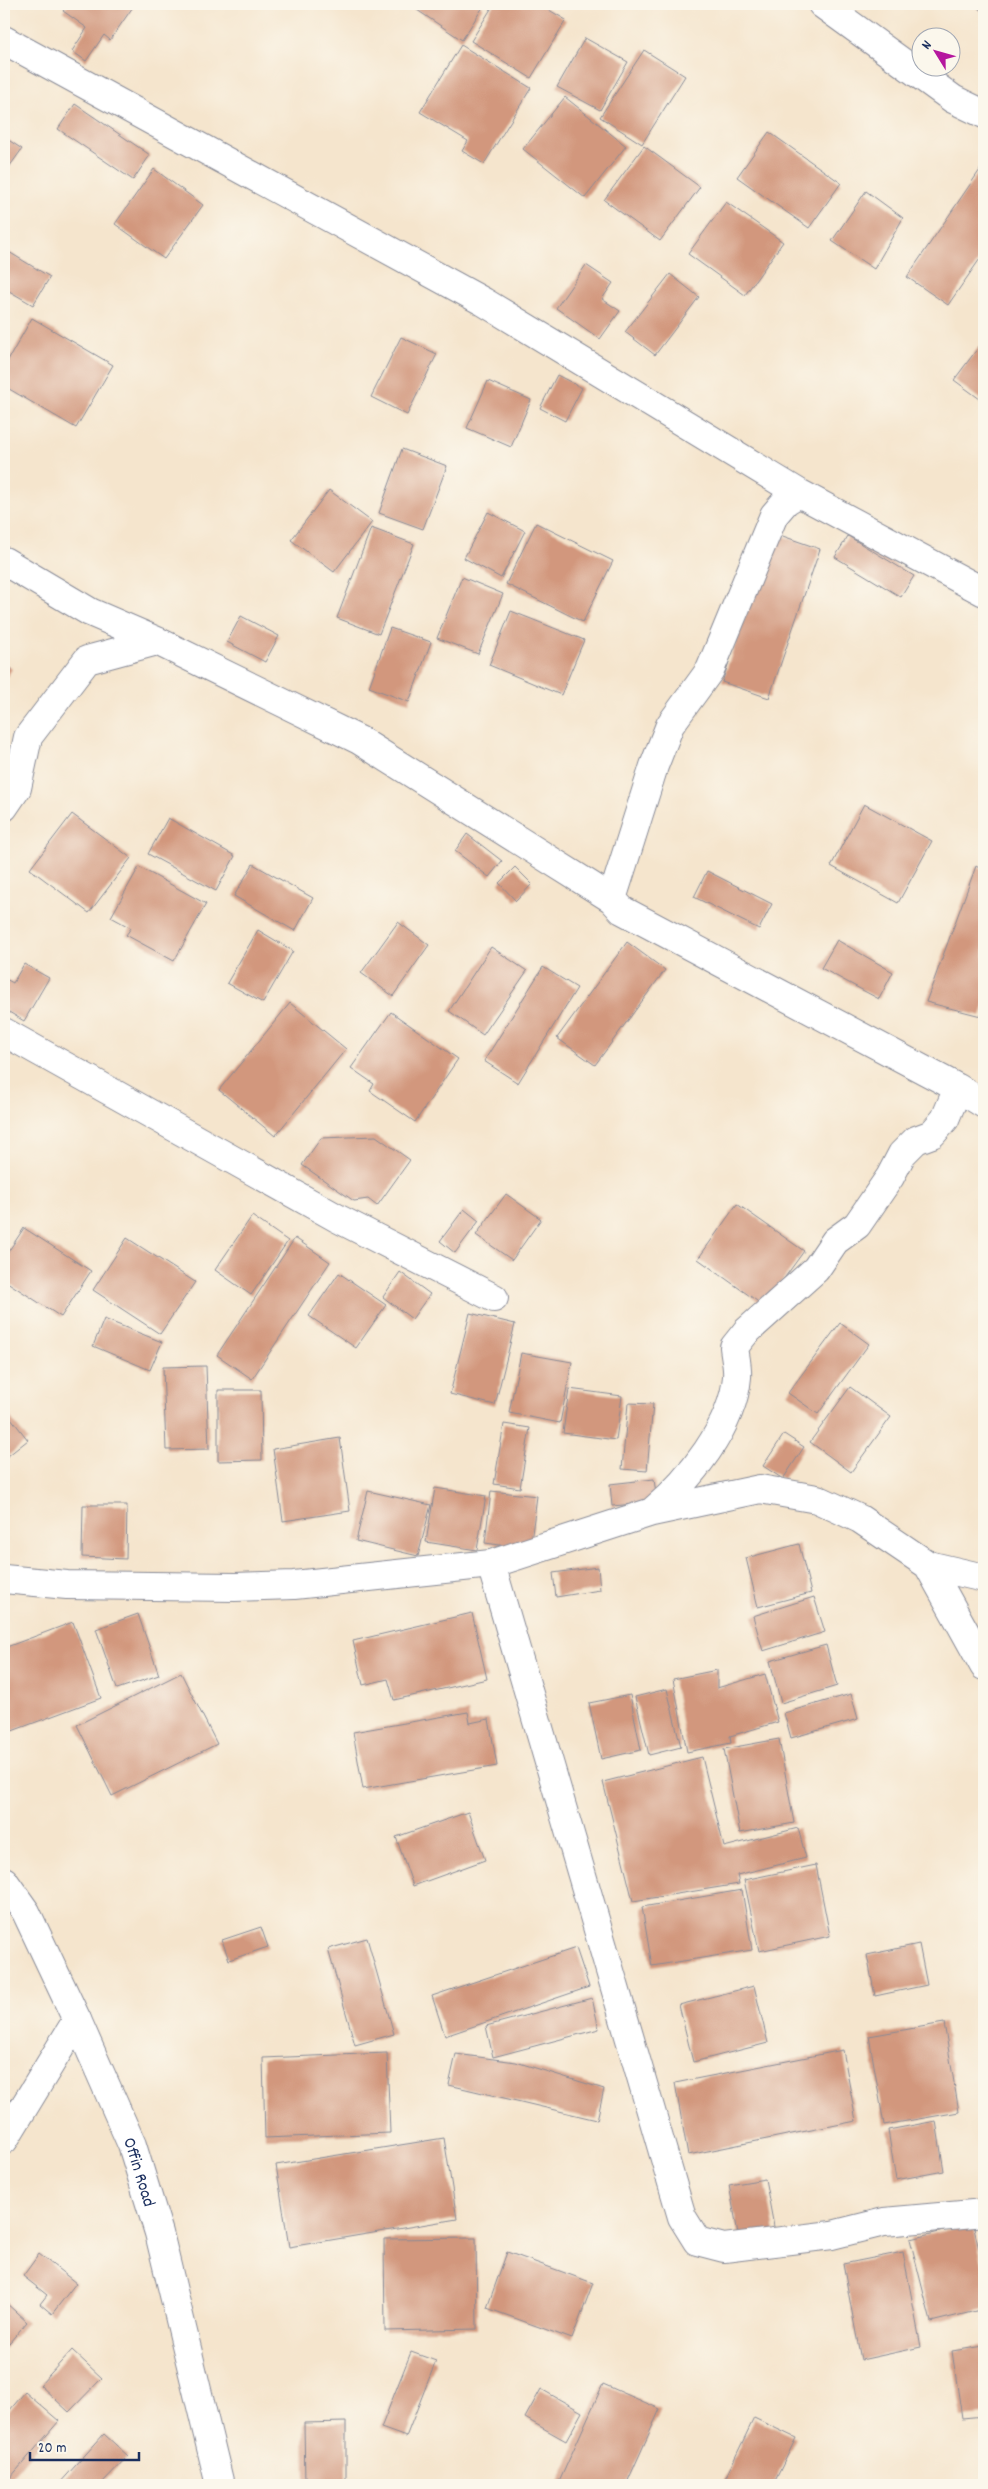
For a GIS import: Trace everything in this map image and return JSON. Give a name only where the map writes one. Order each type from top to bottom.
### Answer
[{"type":"street","points":[[822,4],[953,99],[984,114]]},
{"type":"street","points":[[4,40],[484,302],[799,493],[984,592]]},
{"type":"street","points":[[612,899],[654,766],[670,725],[710,670],[774,516],[786,501],[799,493]]},
{"type":"street","points":[[4,561],[90,612],[157,641],[359,740],[612,899],[622,910],[958,1088],[984,1104]]},
{"type":"street","points":[[4,808],[17,788],[28,737],[87,660],[157,641]]},
{"type":"street","points":[[4,1032],[337,1218],[494,1298]]},
{"type":"street","points":[[652,1512],[672,1495],[688,1477],[725,1421],[737,1377],[734,1347],[746,1332],[816,1270],[835,1241],[857,1225],[890,1177],[902,1154],[916,1140],[932,1134],[945,1119],[958,1088]]},
{"type":"street","points":[[4,1579],[68,1584],[235,1587],[302,1584],[491,1564],[652,1512],[760,1489],[817,1498],[860,1519],[928,1565],[984,1578]]},
{"type":"street","points":[[491,1564],[682,2218],[696,2241],[724,2248],[832,2235],[884,2222],[984,2213]]},
{"type":"street","points":[[928,1565],[984,1666]]},
{"type":"street","name":"Offin Road","points":[[4,1881],[26,1912],[77,2020],[135,2154],[158,2233],[220,2485]]},
{"type":"street","points":[[4,2140],[77,2020]]},
{"type":"building","points":[[68,4],[135,4],[110,40],[104,35],[86,61],[72,51],[87,28],[63,11]]},
{"type":"building","points":[[408,4],[478,4],[483,7],[462,40]]},
{"type":"building","points":[[494,4],[539,4],[566,20],[531,78],[471,41]]},
{"type":"building","points":[[981,4],[984,4],[984,13],[978,8]]},
{"type":"building","points":[[585,38],[628,62],[600,110],[557,87]]},
{"type":"building","points":[[461,45],[531,88],[484,164],[462,151],[468,141],[420,112]]},
{"type":"building","points":[[644,50],[685,76],[642,144],[600,117]]},
{"type":"building","points":[[565,97],[626,146],[585,198],[523,149]]},
{"type":"building","points":[[75,104],[150,155],[133,180],[58,129]]},
{"type":"building","points":[[769,132],[841,183],[809,228],[737,177]]},
{"type":"building","points":[[4,137],[22,149],[4,174]]},
{"type":"building","points":[[644,146],[700,187],[660,241],[604,200]]},
{"type":"building","points":[[982,167],[984,169],[984,253],[948,305],[907,277]]},
{"type":"building","points":[[154,169],[203,205],[164,259],[115,224]]},
{"type":"building","points":[[866,191],[903,218],[874,269],[832,241]]},
{"type":"building","points":[[726,202],[783,242],[745,295],[688,254]]},
{"type":"building","points":[[4,249],[50,277],[33,305],[4,288]]},
{"type":"building","points":[[586,265],[613,283],[602,299],[620,311],[600,339],[556,308]]},
{"type":"building","points":[[670,274],[699,297],[655,355],[625,332]]},
{"type":"building","points":[[32,318],[113,365],[76,428],[4,386],[4,367]]},
{"type":"building","points":[[401,337],[437,354],[407,415],[371,397]]},
{"type":"building","points":[[984,340],[984,402],[954,380]]},
{"type":"building","points":[[557,375],[582,388],[565,421],[540,408]]},
{"type":"building","points":[[488,381],[531,400],[511,447],[467,428]]},
{"type":"building","points":[[402,449],[447,466],[423,529],[379,513]]},
{"type":"building","points":[[329,490],[372,522],[334,572],[291,540]]},
{"type":"building","points":[[488,512],[525,531],[501,578],[464,558]]},
{"type":"building","points":[[536,523],[613,561],[583,622],[506,584]]},
{"type":"building","points":[[371,528],[414,544],[379,634],[337,618]]},
{"type":"building","points":[[774,533],[820,549],[769,698],[722,682]]},
{"type":"building","points":[[848,536],[914,576],[901,597],[835,557]]},
{"type":"building","points":[[462,577],[503,594],[478,654],[437,638]]},
{"type":"building","points":[[511,611],[584,640],[561,695],[489,665]]},
{"type":"building","points":[[241,616],[279,636],[265,662],[227,642]]},
{"type":"building","points":[[390,628],[431,642],[409,702],[369,687]]},
{"type":"building","points":[[4,663],[12,669],[4,681]]},
{"type":"building","points":[[864,804],[932,841],[898,903],[831,866]]},
{"type":"building","points":[[72,814],[131,858],[89,913],[30,869]]},
{"type":"building","points":[[168,818],[235,856],[216,891],[148,854]]},
{"type":"building","points":[[467,834],[502,861],[489,877],[455,851]]},
{"type":"building","points":[[253,864],[313,898],[295,931],[234,896]]},
{"type":"building","points":[[976,866],[984,871],[984,1007],[981,1016],[926,1002]]},
{"type":"building","points":[[139,867],[206,904],[174,961],[126,935],[131,928],[111,917]]},
{"type":"building","points":[[515,867],[532,884],[516,901],[499,883]]},
{"type":"building","points":[[707,871],[772,904],[759,929],[694,897]]},
{"type":"building","points":[[398,922],[429,945],[393,996],[361,973]]},
{"type":"building","points":[[258,930],[293,951],[263,1003],[227,983]]},
{"type":"building","points":[[837,940],[893,972],[879,999],[821,968]]},
{"type":"building","points":[[627,942],[665,970],[595,1065],[557,1038]]},
{"type":"building","points":[[491,947],[527,971],[483,1035],[449,1011]]},
{"type":"building","points":[[24,964],[49,978],[24,1021],[4,1009],[4,978],[13,983]]},
{"type":"building","points":[[543,967],[577,988],[518,1083],[484,1061]]},
{"type":"building","points":[[290,1003],[346,1049],[275,1136],[219,1090]]},
{"type":"building","points":[[391,1012],[458,1059],[415,1122],[370,1091],[374,1084],[351,1068]]},
{"type":"building","points":[[376,1136],[410,1160],[377,1206],[368,1199],[354,1201],[302,1165],[321,1138]]},
{"type":"building","points":[[506,1194],[541,1219],[512,1260],[476,1235]]},
{"type":"building","points":[[737,1204],[804,1251],[764,1306],[698,1259]]},
{"type":"building","points":[[464,1209],[479,1221],[455,1253],[440,1241]]},
{"type":"building","points":[[252,1216],[288,1241],[251,1295],[215,1270]]},
{"type":"building","points":[[24,1228],[91,1271],[61,1317],[4,1280],[4,1258]]},
{"type":"building","points":[[127,1238],[195,1282],[160,1334],[93,1290]]},
{"type":"building","points":[[295,1238],[330,1262],[252,1379],[217,1355]]},
{"type":"building","points":[[400,1272],[430,1294],[412,1319],[383,1297]]},
{"type":"building","points":[[339,1273],[386,1305],[356,1348],[309,1316]]},
{"type":"building","points":[[470,1313],[515,1324],[495,1405],[450,1394]]},
{"type":"building","points":[[104,1319],[162,1342],[150,1370],[93,1346]]},
{"type":"building","points":[[840,1323],[869,1344],[818,1414],[788,1393]]},
{"type":"building","points":[[521,1353],[572,1362],[560,1423],[509,1413]]},
{"type":"building","points":[[206,1366],[209,1449],[166,1450],[163,1367]]},
{"type":"building","points":[[850,1387],[891,1417],[851,1472],[810,1442]]},
{"type":"building","points":[[569,1389],[622,1396],[616,1440],[563,1433]]},
{"type":"building","points":[[218,1390],[261,1390],[262,1460],[218,1461]]},
{"type":"building","points":[[628,1403],[653,1404],[647,1471],[622,1469]]},
{"type":"building","points":[[4,1409],[28,1440],[4,1459]]},
{"type":"building","points":[[504,1424],[530,1428],[520,1488],[494,1484]]},
{"type":"building","points":[[784,1434],[804,1447],[783,1479],[763,1466]]},
{"type":"building","points":[[340,1438],[350,1511],[283,1521],[273,1449]]},
{"type":"building","points":[[654,1479],[657,1502],[612,1506],[610,1484]]},
{"type":"building","points":[[435,1488],[486,1496],[477,1550],[426,1542]]},
{"type":"building","points":[[368,1491],[431,1505],[418,1556],[356,1541]]},
{"type":"building","points":[[491,1491],[537,1496],[530,1549],[485,1543]]},
{"type":"building","points":[[83,1505],[127,1505],[126,1559],[82,1557]]},
{"type":"building","points":[[799,1544],[811,1593],[758,1607],[746,1558]]},
{"type":"building","points":[[598,1567],[600,1590],[556,1597],[553,1573]]},
{"type":"building","points":[[814,1597],[825,1632],[763,1651],[753,1616]]},
{"type":"building","points":[[472,1613],[487,1679],[394,1700],[388,1679],[363,1685],[353,1641]]},
{"type":"building","points":[[138,1614],[159,1675],[117,1689],[96,1629]]},
{"type":"building","points":[[73,1622],[101,1698],[4,1734],[4,1648]]},
{"type":"building","points":[[826,1645],[837,1686],[781,1703],[770,1661]]},
{"type":"building","points":[[717,1670],[717,1688],[765,1674],[778,1722],[730,1736],[731,1743],[687,1752],[673,1679]]},
{"type":"building","points":[[181,1673],[217,1744],[112,1796],[77,1725]]},
{"type":"building","points":[[667,1689],[681,1747],[649,1755],[635,1697]]},
{"type":"building","points":[[851,1694],[858,1719],[791,1738],[784,1713]]},
{"type":"building","points":[[630,1695],[641,1750],[601,1759],[589,1703]]},
{"type":"building","points":[[468,1712],[470,1723],[489,1719],[497,1766],[363,1789],[353,1732]]},
{"type":"building","points":[[779,1739],[794,1823],[740,1833],[724,1749]]},
{"type":"building","points":[[702,1757],[724,1847],[798,1828],[806,1858],[737,1875],[739,1884],[633,1901],[603,1782]]},
{"type":"building","points":[[468,1812],[485,1860],[413,1886],[396,1837]]},
{"type":"building","points":[[816,1865],[830,1936],[759,1951],[744,1880]]},
{"type":"building","points":[[742,1890],[752,1950],[652,1966],[642,1907]]},
{"type":"building","points":[[261,1927],[268,1947],[229,1960],[222,1940]]},
{"type":"building","points":[[367,1938],[394,2034],[355,2045],[328,1949]]},
{"type":"building","points":[[919,1944],[927,1985],[875,1996],[867,1955]]},
{"type":"building","points":[[576,1948],[589,1987],[445,2036],[432,1996]]},
{"type":"building","points":[[754,1986],[768,2043],[693,2062],[679,2005]]},
{"type":"building","points":[[592,1998],[599,2029],[493,2057],[486,2026]]},
{"type":"building","points":[[944,2023],[959,2112],[884,2125],[869,2036]]},
{"type":"building","points":[[843,2050],[856,2121],[688,2155],[675,2083]]},
{"type":"building","points":[[387,2053],[390,2133],[265,2138],[263,2058]]},
{"type":"building","points":[[456,2054],[516,2062],[604,2089],[597,2120],[449,2085]]},
{"type":"building","points":[[936,2121],[944,2171],[896,2180],[888,2130]]},
{"type":"building","points":[[444,2138],[457,2219],[289,2247],[276,2165]]},
{"type":"building","points":[[765,2179],[775,2232],[739,2239],[729,2185]]},
{"type":"building","points":[[973,2224],[984,2271],[984,2309],[931,2322],[910,2239]]},
{"type":"building","points":[[476,2238],[477,2329],[385,2331],[384,2239]]},
{"type":"building","points":[[507,2252],[593,2283],[572,2339],[487,2308]]},
{"type":"building","points":[[903,2252],[921,2347],[861,2360],[843,2264]]},
{"type":"building","points":[[39,2254],[76,2283],[52,2314],[40,2304],[47,2295],[23,2276]]},
{"type":"building","points":[[5,2302],[27,2322],[4,2349],[4,2304]]},
{"type":"building","points":[[984,2346],[984,2416],[962,2418],[952,2351]]},
{"type":"building","points":[[72,2350],[102,2378],[69,2412],[40,2385]]},
{"type":"building","points":[[411,2352],[436,2361],[406,2437],[381,2428]]},
{"type":"building","points":[[603,2384],[660,2409],[626,2485],[567,2485],[559,2482]]},
{"type":"building","points":[[541,2389],[582,2412],[566,2441],[525,2418]]},
{"type":"building","points":[[25,2392],[59,2421],[4,2485],[4,2417]]},
{"type":"building","points":[[754,2418],[796,2438],[773,2485],[722,2485]]},
{"type":"building","points":[[346,2422],[346,2485],[305,2485],[304,2423]]},
{"type":"building","points":[[104,2434],[128,2456],[100,2485],[58,2485]]}]
